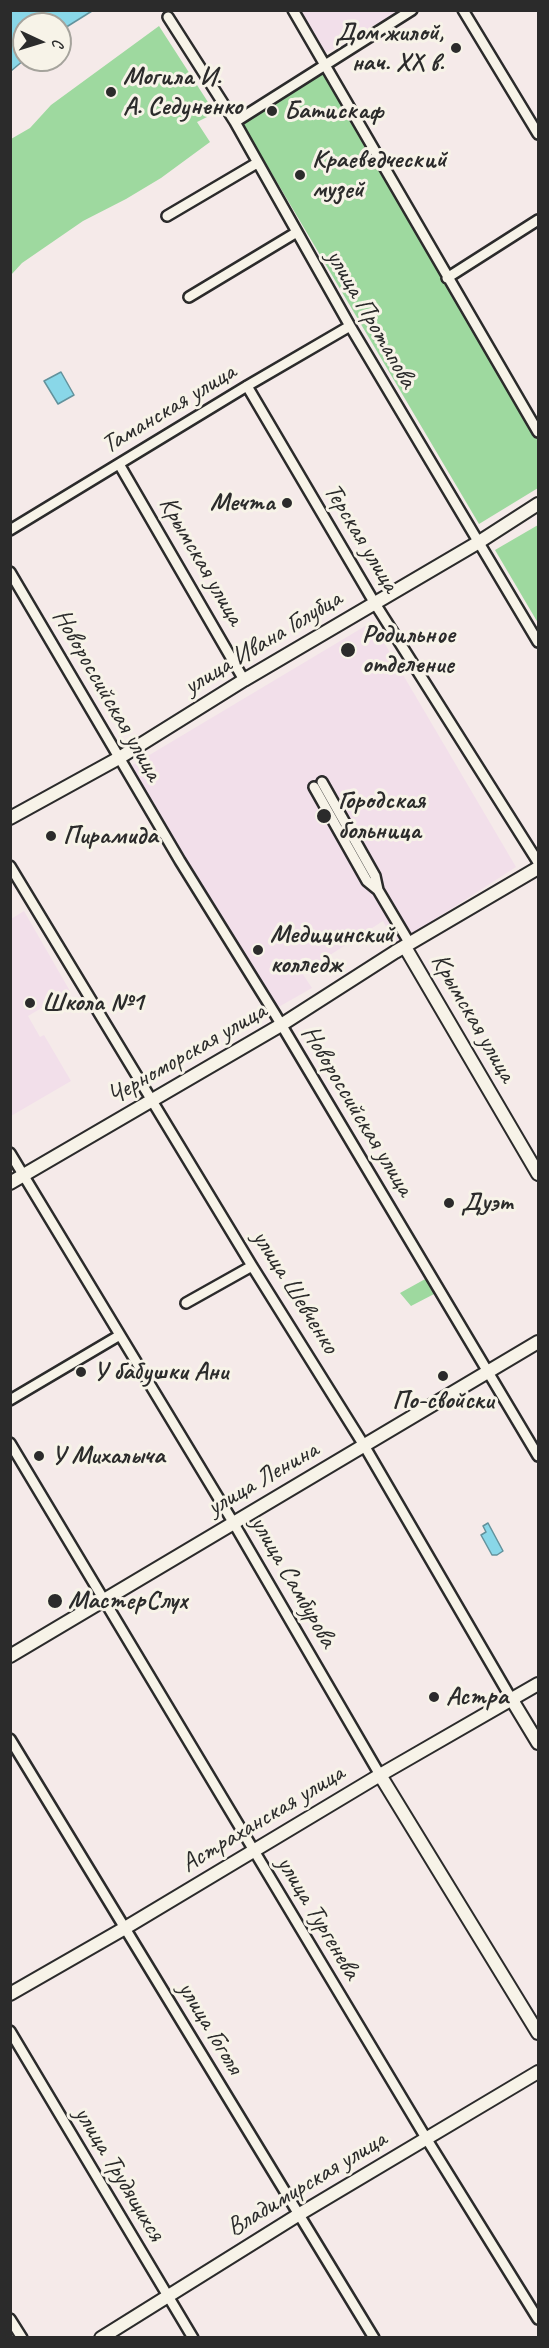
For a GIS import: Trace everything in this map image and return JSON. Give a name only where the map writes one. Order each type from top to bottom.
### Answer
[{"type":"street","points":[[292,10],[538,432]]},
{"type":"street","points":[[235,122],[412,10]]},
{"type":"street","points":[[463,10],[538,134]]},
{"type":"street","name":"улица Протапова","points":[[168,17],[235,122],[350,326],[538,642]]},
{"type":"street","points":[[167,216],[257,163]]},
{"type":"street","points":[[447,278],[538,220]]},
{"type":"street","points":[[189,297],[297,232]]},
{"type":"street","name":"Таманская улица","points":[[10,530],[350,326]]},
{"type":"street","name":"Терская улица","points":[[247,386],[374,602],[538,862]]},
{"type":"street","name":"Крымская улица","points":[[119,464],[244,680]]},
{"type":"street","name":"улица Ивана Голубца","points":[[10,818],[119,758],[374,602],[479,542],[538,504]]},
{"type":"street","name":"Новороссийская улица","points":[[10,572],[538,1456]]},
{"type":"street","name":"Крымская улица","points":[[318,784],[375,876],[378,890],[407,945],[538,1174]]},
{"type":"street","name":"улица Шевченко","points":[[10,866],[151,1101],[364,1447],[538,1743]]},
{"type":"street","name":"Черноморская улица","points":[[10,1183],[281,1025],[407,945],[538,868]]},
{"type":"street","name":"улица Самбурова","points":[[10,1153],[233,1522],[380,1775],[538,2033]]},
{"type":"street","points":[[186,1303],[252,1266]]},
{"type":"street","points":[[10,1400],[120,1335]]},
{"type":"street","name":"улица Ленина","points":[[10,1656],[538,1342]]},
{"type":"street","name":"улица Тургенева","points":[[10,1443],[426,2138],[538,2319]]},
{"type":"street","name":"Астраханская улица","points":[[10,1994],[538,1684]]},
{"type":"street","name":"улица Гоголя","points":[[10,1739],[374,2337]]},
{"type":"street","name":"улица Трудящихся","points":[[10,2031],[193,2337]]},
{"type":"street","name":"Владимирская улица","points":[[101,2337],[298,2215],[538,2072]]},
{"type":"street","points":[[10,2319],[22,2337]]},
{"type":"shaded area","points":[[300,11],[399,11],[324,54]]},
{"type":"shaded area","name":"Городская больница","points":[[372,622],[516,867],[395,945],[383,921],[302,973],[312,988],[275,1009],[131,766]]},
{"type":"shaded area","name":"Школа №1","points":[[24,911],[70,991],[28,1016],[40,1037],[44,1035],[71,1081],[11,1116],[11,919]]},
{"type":"green space","points":[[159,26],[215,113],[197,122],[210,142],[161,178],[83,221],[22,263],[11,275],[11,139],[30,128],[51,105]]},
{"type":"green space","points":[[325,71],[538,438],[538,488],[479,524],[242,123]]},
{"type":"green space","points":[[538,525],[538,623],[495,550]]},
{"type":"green space","points":[[427,1278],[436,1293],[411,1306],[400,1293]]},
{"type":"water","points":[[11,10],[92,10],[72,24],[72,12],[12,12],[11,71]]},
{"type":"water","points":[[61,372],[74,395],[58,404],[44,381]]},
{"type":"water","points":[[488,1523],[503,1551],[497,1555],[492,1555],[481,1535],[486,1532],[483,1526]]},
{"type":"place","name":"Дом жилой, нач. XX в.","points":[[456,48]]},
{"type":"place","name":"Могила И. А. Седуненко","points":[[111,92]]},
{"type":"place","name":"Батискаф","points":[[272,111]]},
{"type":"place","name":"Краеведческий музей","points":[[300,175]]},
{"type":"place","name":"Мечта","points":[[287,503]]},
{"type":"place","name":"Родильное отделение","points":[[348,650]]},
{"type":"place","name":"Городская больница","points":[[324,816]]},
{"type":"place","name":"Пирамида","points":[[51,836]]},
{"type":"place","name":"Медицинский колледж","points":[[258,950]]},
{"type":"place","name":"Школа №1","points":[[30,1003]]},
{"type":"place","name":"Дуэт","points":[[449,1203]]},
{"type":"place","name":"У бабушки Ани","points":[[81,1372]]},
{"type":"place","name":"По-свойски","points":[[443,1376]]},
{"type":"place","name":"У Михалыча","points":[[39,1456]]},
{"type":"place","name":"МастерСлух","points":[[55,1601]]},
{"type":"place","name":"Астра","points":[[434,1697]]}]
